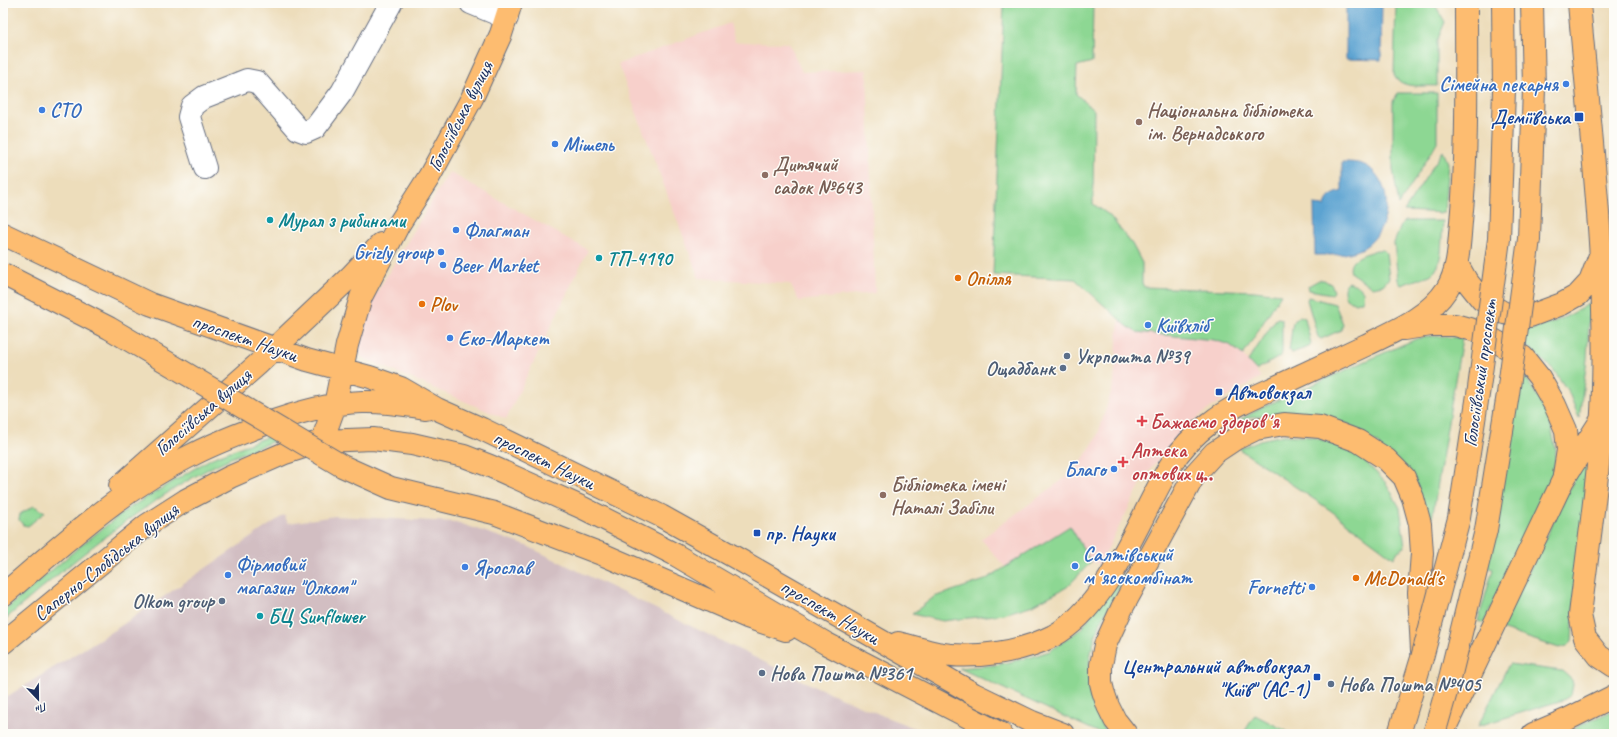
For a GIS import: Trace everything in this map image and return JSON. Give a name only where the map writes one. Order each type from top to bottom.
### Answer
[{"type":"main road","points":[[868,635],[939,653],[966,655],[999,653],[1019,648],[1053,636],[1074,622],[1098,596],[1125,552],[1171,464],[1192,439],[1212,422],[1236,407],[1399,330],[1431,307],[1447,288],[1457,264],[1465,176],[1466,3]]},
{"type":"main road","name":"Голосіївський проспект","points":[[1399,734],[1422,658],[1458,518],[1479,388],[1500,239],[1504,90],[1503,3]]},
{"type":"main road","name":"Голосіївський проспект","points":[[1434,734],[1450,678],[1486,530],[1511,371],[1529,239],[1534,88],[1532,3]]},
{"type":"main road","points":[[1579,3],[1601,254],[1603,318],[1602,420],[1599,458],[1580,615],[1585,638],[1599,656],[1614,666]]},
{"type":"main road","name":"Голосіївська вулиця","points":[[322,441],[335,405],[341,370],[361,297],[400,224],[429,177],[472,98],[509,10]]},
{"type":"main road","name":"Голосіївська вулиця","points":[[95,517],[124,481],[275,348],[351,276],[400,224]]},
{"type":"main road","name":"проспект Науки","points":[[3,234],[150,304],[205,325],[307,360],[370,377],[401,388],[437,409],[482,429],[661,516],[974,694],[1032,722],[1063,734]]},
{"type":"main road","points":[[1457,264],[1466,280],[1482,300],[1504,313],[1530,316],[1562,304],[1578,295],[1590,282],[1601,254]]},
{"type":"main road","name":"проспект Науки","points":[[3,274],[109,328],[342,466],[391,488],[494,513],[604,555],[747,617],[827,644]]},
{"type":"main road","points":[[1399,330],[1431,325],[1455,325],[1480,332],[1523,357],[1542,383],[1555,405],[1566,430],[1568,450],[1563,480]]},
{"type":"main road","name":"Саперно-Слобідська вулиця","points":[[3,595],[95,517],[151,478],[189,456],[235,436],[286,416],[335,405],[362,402],[437,409]]},
{"type":"main road","points":[[1442,734],[1563,480],[1602,420]]},
{"type":"main road","points":[[1126,734],[1115,720],[1108,706],[1101,683],[1101,665],[1105,645],[1122,608],[1195,474],[1214,453],[1235,439],[1256,429],[1284,424],[1320,427],[1358,441],[1386,459],[1404,477],[1413,498],[1420,524],[1422,553],[1419,593],[1422,658]]},
{"type":"main road","name":"проспект Науки","points":[[322,441],[373,439],[412,444],[464,456],[490,466],[583,508],[674,554],[827,644],[1001,734]]},
{"type":"main road","name":"Саперно-Слобідська вулиця","points":[[3,643],[147,525],[179,505],[230,477],[285,453],[322,441]]},
{"type":"main road","points":[[1533,734],[1568,719],[1614,696]]},
{"type":"street","points":[[205,168],[189,117],[192,106],[204,97],[247,80],[257,82],[298,129],[306,132],[315,128],[342,92],[391,3]]},
{"type":"street","points":[[471,3],[509,10]]},
{"type":"shaded area","name":"Дитячий садок №643","points":[[730,23],[735,42],[789,43],[802,72],[867,70],[875,293],[799,301],[790,284],[699,278],[618,64]]},
{"type":"shaded area","points":[[449,172],[588,250],[506,419],[361,357],[356,339],[368,307]]},
{"type":"shaded area","points":[[1120,320],[1136,332],[1214,340],[1230,345],[1243,355],[1261,377],[1217,403],[1183,429],[1145,476],[1100,564],[1091,562],[1069,526],[1005,567],[981,539],[1076,470],[1097,437],[1114,383],[1118,328]]},
{"type":"shaded area","points":[[284,515],[288,523],[335,516],[456,522],[527,546],[803,681],[886,717],[930,734],[3,734],[3,699],[122,625]]},
{"type":"green space","points":[[1004,3],[1093,3],[1092,62],[1077,66],[1076,94],[1094,110],[1093,204],[1109,215],[1132,244],[1142,263],[1142,283],[1144,287],[1254,291],[1281,294],[1243,355],[1230,345],[1214,340],[1136,332],[1127,326],[1075,279],[993,275]]},
{"type":"green space","points":[[1396,3],[1434,3],[1445,22],[1437,41],[1437,86],[1407,85],[1397,79],[1394,74]]},
{"type":"green space","points":[[1398,93],[1437,93],[1437,143],[1399,205],[1393,169],[1393,101]]},
{"type":"green space","points":[[1443,151],[1448,163],[1444,213],[1404,211]]},
{"type":"green space","points":[[1406,221],[1443,221],[1441,253],[1438,266],[1430,275],[1401,285],[1398,280],[1394,243],[1402,223]]},
{"type":"green space","points":[[1376,250],[1383,250],[1386,253],[1389,278],[1383,285],[1372,287],[1351,273],[1350,268],[1351,264],[1358,257]]},
{"type":"green space","points":[[1319,280],[1324,280],[1332,285],[1334,292],[1332,294],[1309,290],[1308,286]]},
{"type":"green space","points":[[1348,282],[1361,288],[1363,293],[1362,301],[1355,303],[1346,298],[1344,289]]},
{"type":"green space","points":[[1308,297],[1335,304],[1343,324],[1341,330],[1321,339],[1318,337],[1307,300]]},
{"type":"green space","points":[[1590,303],[1587,359],[1579,418],[1569,393],[1553,369],[1525,345],[1526,331],[1560,320]]},
{"type":"green space","points":[[1300,316],[1305,318],[1311,344],[1309,347],[1291,353],[1289,350],[1293,322]]},
{"type":"green space","points":[[1278,318],[1282,319],[1281,356],[1256,370],[1248,361]]},
{"type":"green space","points":[[1429,336],[1462,338],[1431,525],[1378,444],[1348,424],[1310,414],[1282,414],[1249,418],[1225,428],[1263,407],[1416,339]]},
{"type":"green space","points":[[1520,369],[1548,413],[1556,450],[1553,476],[1484,623],[1478,621],[1493,569],[1482,566]]},
{"type":"green space","points":[[272,435],[277,440],[216,465],[187,481],[132,517],[79,557],[3,621],[3,612],[79,547],[129,508],[212,458]]},
{"type":"green space","points":[[1284,435],[1313,437],[1338,445],[1361,457],[1386,483],[1400,508],[1405,547],[1398,551],[1394,558],[1330,510],[1239,449],[1260,440]]},
{"type":"green space","points":[[1592,449],[1575,595],[1572,641],[1567,646],[1559,648],[1501,629],[1571,485]]},
{"type":"green space","points":[[34,506],[45,512],[28,526],[23,525],[19,520],[20,514]]},
{"type":"green space","points":[[1070,526],[1091,562],[1067,587],[1033,605],[1004,614],[942,621],[912,614],[934,597],[985,580]]},
{"type":"green space","points":[[1121,573],[1126,576],[1095,636],[1089,665],[1089,679],[1094,707],[1099,721],[1107,734],[1102,734],[959,668],[996,665],[1028,658],[1050,651],[1081,629]]},
{"type":"green space","points":[[1509,664],[1562,671],[1572,680],[1573,685],[1571,695],[1563,700],[1478,726]]},
{"type":"green space","points":[[1614,710],[1614,734],[1562,734]]},
{"type":"green space","points":[[1255,715],[1292,734],[1243,734]]},
{"type":"water","points":[[1346,3],[1382,3],[1381,60],[1346,59]]},
{"type":"water","points":[[1342,162],[1353,162],[1364,165],[1371,169],[1379,178],[1384,188],[1386,199],[1384,222],[1372,241],[1357,251],[1345,254],[1315,255],[1314,205],[1325,206],[1327,200],[1331,196],[1342,191]]},
{"type":"place","name":"Сімейна пекарня","points":[[1566,84]]},
{"type":"place","name":"СТО","points":[[42,110]]},
{"type":"place","name":"Деміївська","points":[[1579,117]]},
{"type":"place","name":"Національна бібліотека ім. Вернадського","points":[[1139,122]]},
{"type":"place","name":"Мішель","points":[[555,144]]},
{"type":"place","name":"Дитячий садок №643","points":[[765,175]]},
{"type":"place","name":"Мурал з рибинами","points":[[270,220]]},
{"type":"place","name":"Флагман","points":[[456,230]]},
{"type":"place","name":"Grizly group","points":[[441,252]]},
{"type":"place","name":"ТП-4190","points":[[599,258]]},
{"type":"place","name":"Beer Market","points":[[443,265]]},
{"type":"place","name":"Опілля","points":[[958,278]]},
{"type":"place","name":"Plov","points":[[422,304]]},
{"type":"place","name":"Київхліб","points":[[1148,325]]},
{"type":"place","name":"Еко-Маркет","points":[[450,338]]},
{"type":"place","name":"Укрпошта №39","points":[[1067,356]]},
{"type":"place","name":"Ощадбанк","points":[[1063,368]]},
{"type":"place","name":"Автовокзал","points":[[1219,392]]},
{"type":"place","name":"Бажаємо здоровʼя","points":[[1142,421]]},
{"type":"place","name":"Аптека оптових ц‥","points":[[1123,462]]},
{"type":"place","name":"Благо","points":[[1114,469]]},
{"type":"place","name":"Бібліотека імені Наталі Забіли","points":[[883,495]]},
{"type":"place","name":"пр. Науки","points":[[757,533]]},
{"type":"place","name":"Салтівський мʼясокомбінат","points":[[1075,566]]},
{"type":"place","name":"Ярослав","points":[[465,567]]},
{"type":"place","name":"Фірмовий магазин \"Олком\"","points":[[228,575]]},
{"type":"place","name":"McDonald's","points":[[1356,578]]},
{"type":"place","name":"Fornetti","points":[[1312,587]]},
{"type":"place","name":"Olkom group","points":[[222,601]]},
{"type":"place","name":"БЦ Sunflower","points":[[260,616]]},
{"type":"place","name":"Нова Пошта №361","points":[[762,673]]},
{"type":"place","name":"Центральний автовокзал \"Київ\" (АС-1)","points":[[1317,677]]},
{"type":"place","name":"Нова Пошта №405","points":[[1331,684]]}]
